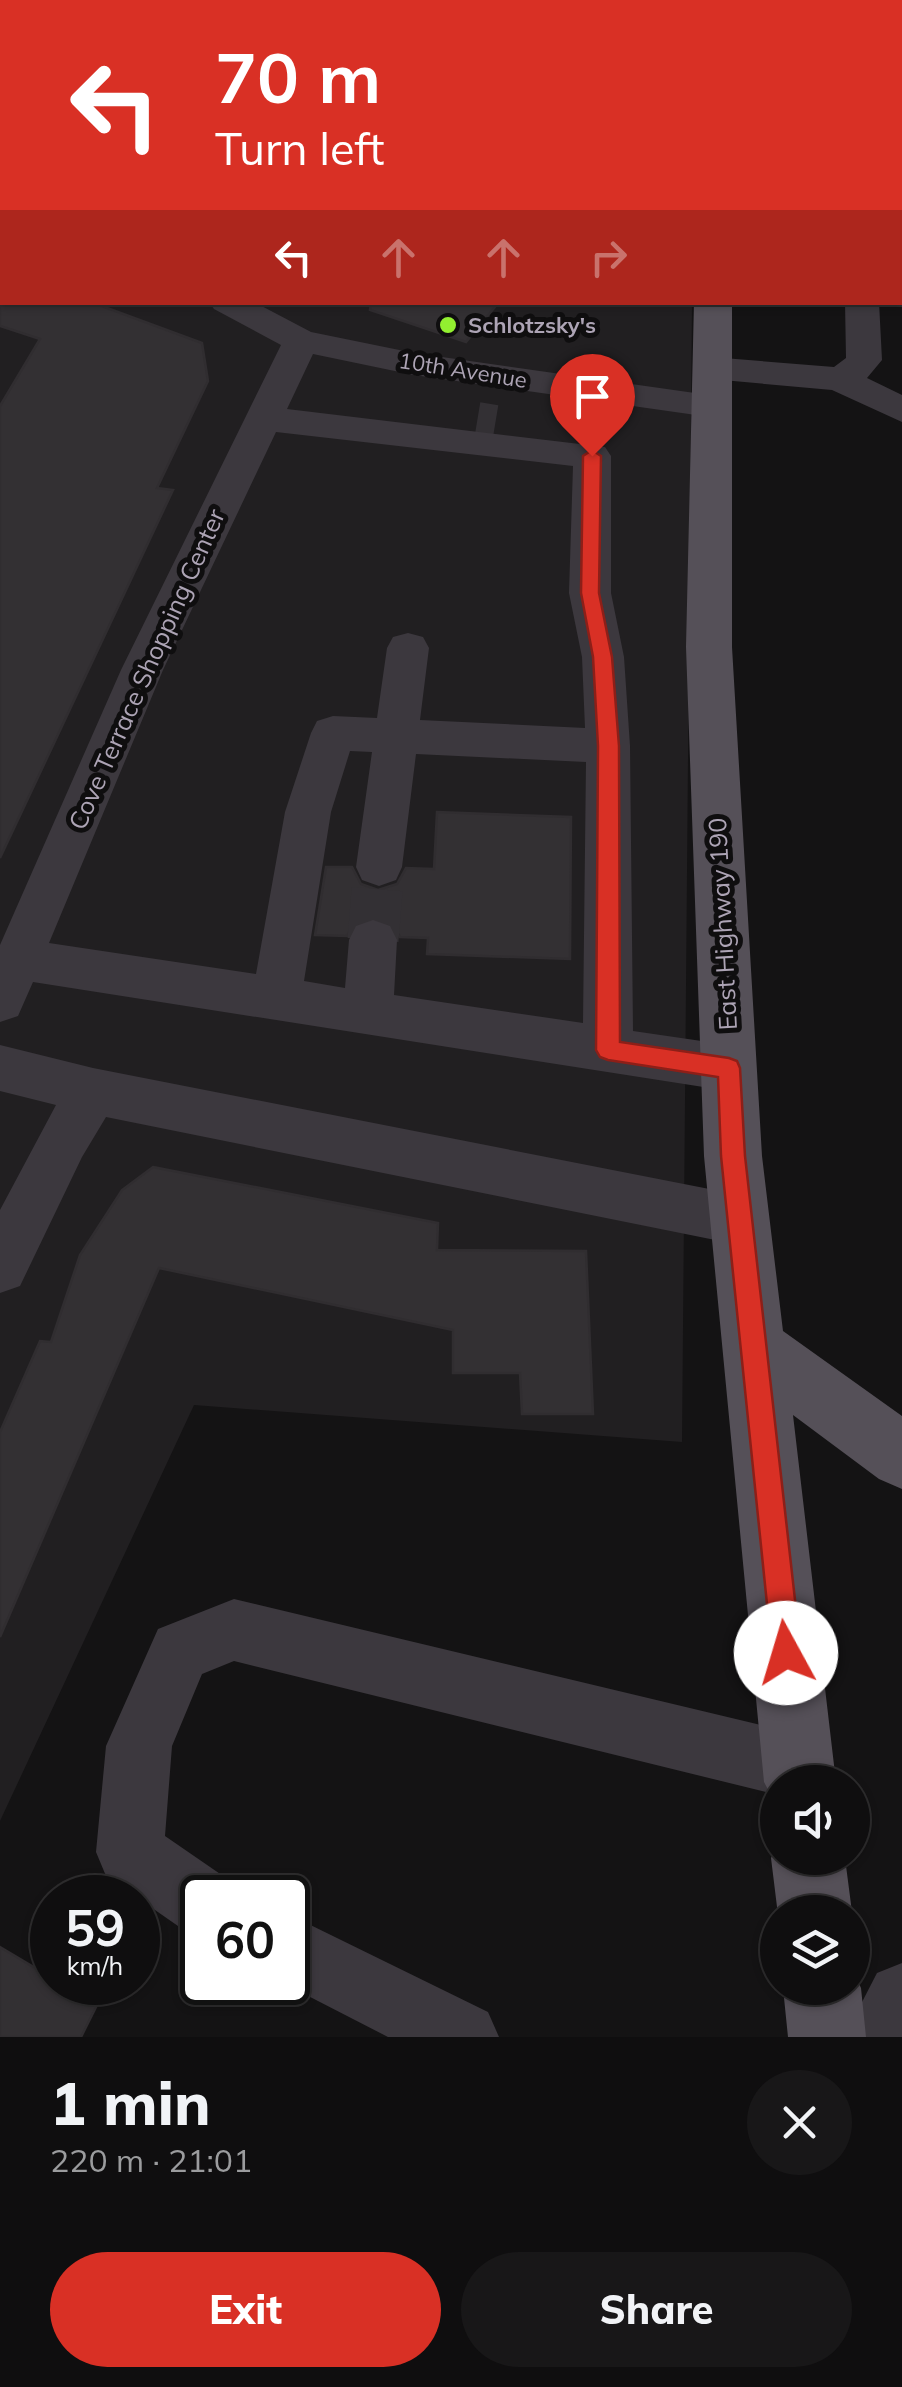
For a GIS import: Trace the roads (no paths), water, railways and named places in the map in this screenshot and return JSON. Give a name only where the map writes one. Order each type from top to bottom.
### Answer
[{"type":"main road","name":"East Highway 190","points":[[712,305],[708,648],[729,1068],[740,1220],[798,1765]]},
{"type":"main road","points":[[754,1348],[902,1456]]},
{"type":"main road","points":[[824,2005],[827,2037]]},
{"type":"street","name":"10th Avenue","points":[[232,305],[301,341],[414,364],[710,387],[838,379]]},
{"type":"street","points":[[838,379],[853,372],[864,360],[862,305]]},
{"type":"street","name":"Cove Terrace Shopping Center","points":[[10,980],[142,670],[301,341]]},
{"type":"street","points":[[838,379],[902,410]]},
{"type":"street","points":[[262,418],[571,454]]},
{"type":"street","points":[[432,438],[486,423],[530,433],[571,454]]},
{"type":"street","points":[[571,454],[603,657],[608,746],[608,1050]]},
{"type":"street","points":[[378,866],[408,648]]},
{"type":"street","points":[[276,999],[308,812],[333,733],[608,746]]},
{"type":"street","points":[[368,1013],[373,940]]},
{"type":"street","points":[[10,980],[276,999],[729,1068]]},
{"type":"street","points":[[0,1068],[92,1091],[740,1220]]},
{"type":"street","points":[[0,1267],[62,1140],[92,1091]]},
{"type":"street","points":[[180,1887],[130,1852],[138,1746],[180,1650],[234,1630],[760,1765]]},
{"type":"street","points":[[310,1961],[463,2037]]},
{"type":"street","points":[[880,2037],[902,1998]]},
{"type":"tunnel","points":[[477,422],[495,425]]},
{"type":"tunnel","points":[[373,940],[379,867]]},
{"type":"place","name":"Schlotzsky's","points":[[448,325]]}]
